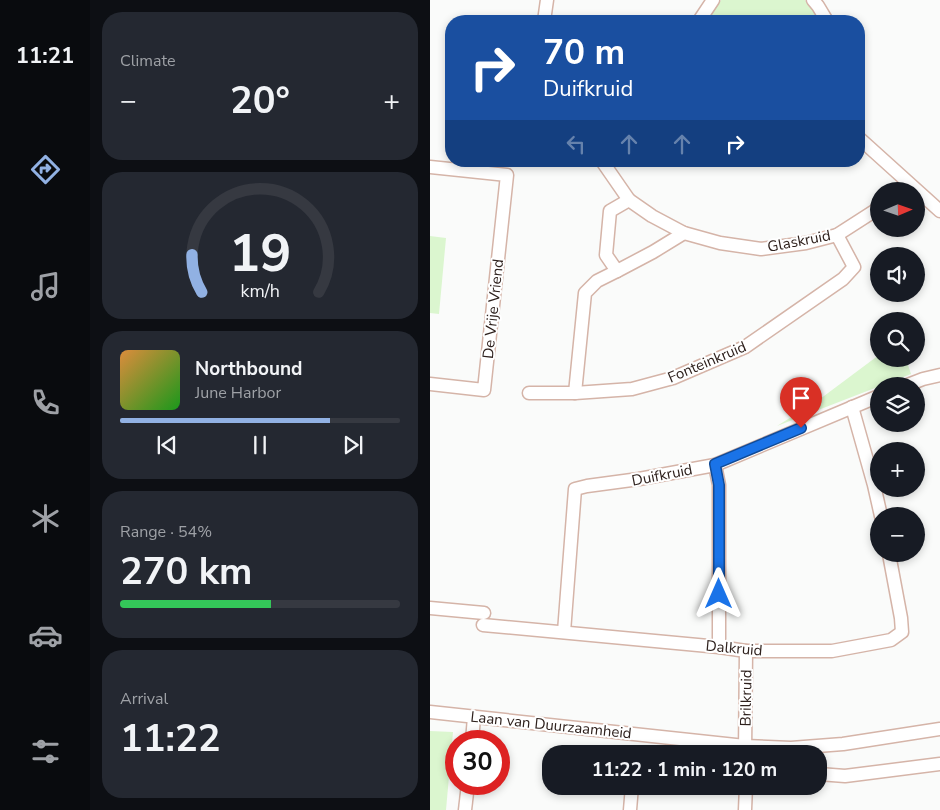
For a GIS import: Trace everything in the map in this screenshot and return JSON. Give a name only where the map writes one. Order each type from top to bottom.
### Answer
[{"type":"street","points":[[545,15],[547,0]]},
{"type":"street","points":[[702,15],[713,0]]},
{"type":"street","points":[[812,0],[823,15]]},
{"type":"street","points":[[865,145],[899,182]]},
{"type":"street","name":"De Vrije Vriend","points":[[430,166],[507,174],[484,390],[430,384]]},
{"type":"street","name":"Glaskruid","points":[[606,167],[629,200],[652,216],[684,232],[720,243],[761,249],[806,243],[837,235],[870,214]]},
{"type":"street","points":[[617,271],[606,255],[610,211],[629,200]]},
{"type":"street","points":[[925,201],[940,211]]},
{"type":"street","points":[[575,393],[585,293],[596,281],[654,252],[684,232]]},
{"type":"street","name":"Fonteinkruid","points":[[529,393],[575,393],[632,389],[665,380],[745,348],[843,279],[854,267],[837,235]]},
{"type":"street","points":[[925,379],[940,375]]},
{"type":"street","name":"Duifkruid","points":[[564,632],[576,489],[631,481],[715,464],[870,400]]},
{"type":"street","points":[[852,407],[879,507]]},
{"type":"street","points":[[715,464],[719,485],[719,647]]},
{"type":"street","name":"Dalkruid","points":[[430,608],[564,632],[746,651],[832,651],[891,640],[902,632],[890,562]]},
{"type":"street","name":"Brilkruid","points":[[745,745],[746,651]]},
{"type":"street","name":"Laan van Duurzaamheid","points":[[430,712],[704,745]]},
{"type":"street","points":[[473,730],[474,717]]},
{"type":"street","name":"Laan van Duurzaamheid","points":[[827,745],[940,729]]},
{"type":"street","points":[[827,775],[845,776],[940,764]]},
{"type":"street","points":[[465,810],[467,795]]},
{"type":"street","points":[[630,810],[631,795]]},
{"type":"street","points":[[745,810],[746,795]]},
{"type":"green space","points":[[721,0],[805,0],[816,15],[710,15]]},
{"type":"green space","points":[[430,236],[446,238],[439,314],[430,313]]},
{"type":"green space","points":[[870,362],[870,367],[909,367],[911,374],[903,377],[870,377],[870,390],[777,426],[820,399]]},
{"type":"green space","points":[[430,731],[445,732],[445,795],[447,795],[446,810],[430,810]]},
{"type":"route","points":[[719,594],[719,485],[715,464],[801,428]]}]
